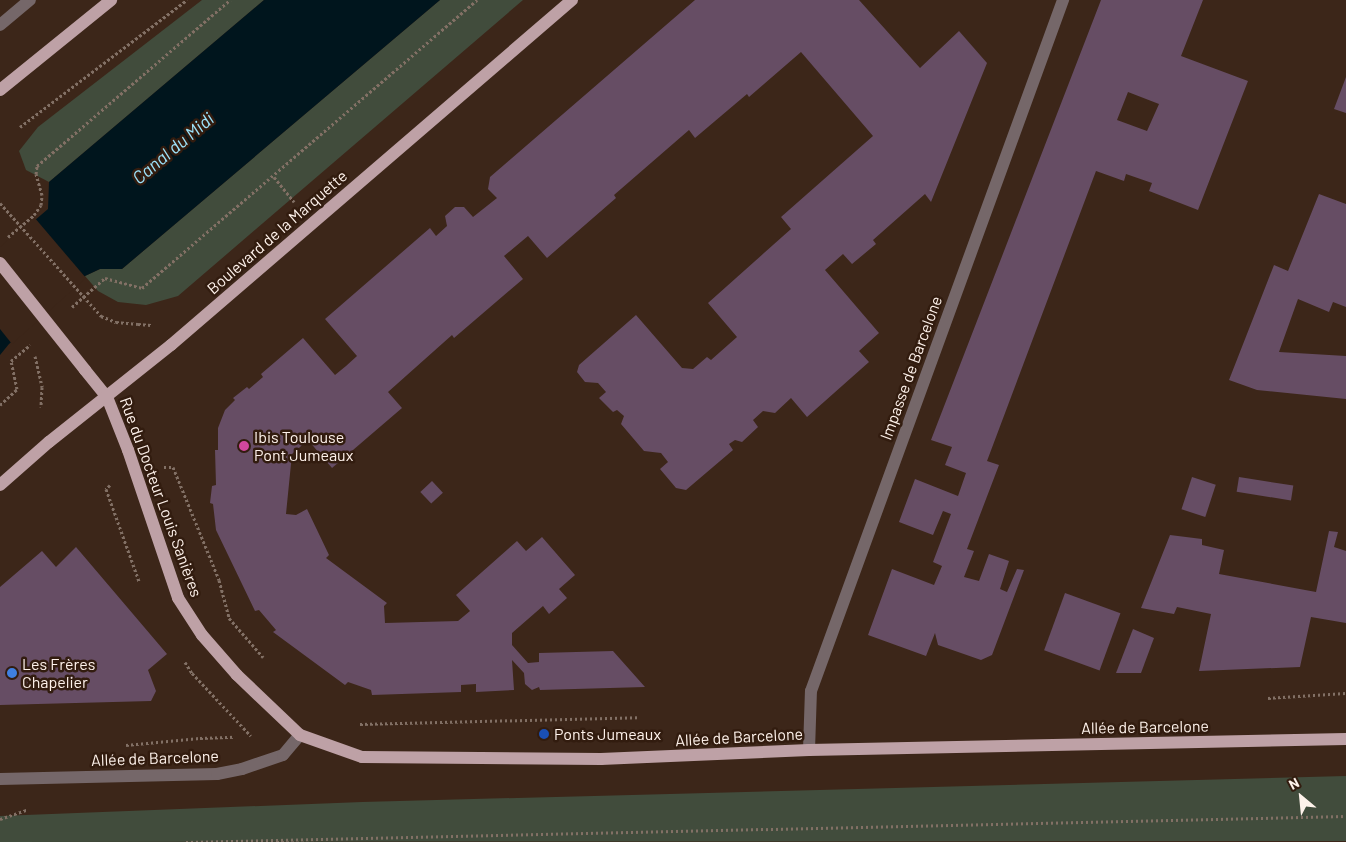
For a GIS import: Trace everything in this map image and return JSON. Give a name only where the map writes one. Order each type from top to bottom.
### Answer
[{"type":"main road","points":[[0,90],[112,0]]},
{"type":"main road","name":"Boulevard de la Marquette","points":[[0,484],[262,268],[572,0]]},
{"type":"main road","name":"Rue du Docteur Louis Sanières","points":[[0,263],[107,397],[133,465],[178,598],[202,635],[237,675],[300,735]]},
{"type":"main road","name":"Allée de Barcelone","points":[[300,735],[362,757],[601,759],[809,750],[1346,739]]},
{"type":"street","name":"Impasse de Barcelone","points":[[809,750],[811,691],[1063,0]]},
{"type":"street","points":[[0,25],[26,2]]},
{"type":"street","name":"Allée de Barcelone","points":[[0,779],[217,774],[242,769],[283,755],[300,735]]},
{"type":"path","points":[[20,127],[187,0]]},
{"type":"path","points":[[7,238],[34,215],[41,205],[42,195],[36,174],[37,166],[230,0]]},
{"type":"path","points":[[142,288],[477,0]]},
{"type":"path","points":[[0,203],[101,316],[116,322],[154,325]]},
{"type":"path","points":[[27,341],[39,368],[42,387],[41,407]]},
{"type":"path","points":[[0,405],[17,390]]},
{"type":"path","points":[[133,465],[173,467],[219,580],[229,618],[266,661]]},
{"type":"path","points":[[1268,698],[1346,693]]},
{"type":"path","points":[[358,724],[639,717]]},
{"type":"path","points":[[0,819],[26,810]]},
{"type":"path","points":[[186,842],[1346,816]]},
{"type":"green space","points":[[202,0],[264,0],[49,182],[26,170],[19,151],[38,127]]},
{"type":"green space","points":[[440,0],[523,0],[178,296],[146,305],[118,302],[98,291],[85,276],[100,269],[122,269]]},
{"type":"green space","points":[[1346,776],[1346,841],[0,842],[0,816],[362,802]]},
{"type":"water","name":"Canal du Midi","points":[[264,0],[440,0],[122,269],[100,269],[85,276],[9,344],[0,355],[0,250],[48,209],[49,182]]},
{"type":"pier","points":[[34,217],[86,278],[12,344],[0,329],[0,247]]},
{"type":"building","points":[[695,0],[859,0],[920,68],[959,31],[987,63],[931,202],[925,194],[873,240],[876,244],[852,264],[843,254],[825,270],[879,333],[859,351],[869,362],[807,417],[791,398],[775,413],[763,411],[753,420],[758,427],[742,442],[735,440],[729,444],[733,450],[686,490],[676,488],[660,469],[668,462],[661,453],[644,451],[621,424],[624,416],[617,410],[613,412],[599,398],[606,392],[598,383],[585,382],[577,372],[579,365],[636,315],[682,368],[693,369],[707,357],[711,360],[737,337],[708,303],[791,229],[781,217],[873,136],[801,52],[749,97],[747,94],[695,138],[689,130],[614,195],[616,198],[547,258],[528,236],[504,256],[523,279],[454,338],[452,335],[388,392],[402,408],[332,468],[308,440],[292,454],[286,514],[296,515],[307,509],[329,555],[326,558],[387,603],[384,606],[385,623],[458,621],[470,611],[456,595],[517,541],[526,551],[542,537],[575,575],[559,589],[567,598],[549,614],[543,606],[512,633],[512,645],[528,663],[539,662],[539,653],[613,651],[645,687],[540,690],[539,687],[532,690],[525,684],[524,673],[512,660],[514,690],[476,692],[476,684],[461,685],[461,692],[372,695],[371,690],[348,682],[345,685],[273,632],[276,630],[259,610],[255,611],[216,530],[213,504],[210,503],[212,486],[216,485],[215,450],[218,450],[218,428],[225,410],[235,400],[233,398],[247,387],[249,389],[263,377],[261,374],[303,338],[335,375],[346,366],[357,356],[325,319],[430,228],[436,236],[447,226],[445,216],[455,207],[464,207],[473,217],[497,198],[488,189],[490,177]]},
{"type":"building","points":[[1101,0],[1203,0],[1181,56],[1248,81],[1198,210],[1149,191],[1152,183],[1126,174],[1124,181],[1096,171],[987,461],[999,465],[967,549],[974,551],[964,577],[979,581],[989,554],[1009,561],[1000,589],[1007,592],[1017,569],[1024,570],[992,655],[981,660],[938,645],[935,633],[926,656],[868,635],[892,569],[934,585],[942,566],[933,562],[951,514],[943,511],[933,535],[899,522],[915,479],[958,496],[966,473],[945,465],[952,447],[931,440]],"holes":[[[1128,92],[1159,104],[1147,131],[1117,120]]]},
{"type":"building","points":[[1346,77],[1346,113],[1334,109]]},
{"type":"building","points":[[1319,194],[1346,204],[1346,307],[1333,302],[1329,312],[1298,299],[1279,352],[1346,356],[1346,399],[1257,390],[1229,380],[1274,265],[1288,271]]},
{"type":"building","points":[[1192,477],[1216,485],[1205,517],[1181,509]]},
{"type":"building","points":[[1239,477],[1293,486],[1291,500],[1237,492]]},
{"type":"building","points":[[432,481],[443,493],[431,504],[420,492]]},
{"type":"building","points":[[1329,531],[1338,532],[1334,547],[1346,551],[1346,623],[1311,617],[1300,667],[1199,671],[1211,614],[1177,607],[1174,614],[1141,608],[1170,535],[1202,539],[1202,545],[1224,550],[1219,574],[1316,592]]},
{"type":"building","points":[[76,547],[167,654],[148,670],[156,691],[151,701],[0,705],[0,587],[42,551],[56,567]]},
{"type":"building","points":[[1065,593],[1120,613],[1100,671],[1044,650]]},
{"type":"building","points":[[1133,629],[1154,638],[1141,673],[1116,673]]},
{"type":"place","name":"Ibis Toulouse Pont Jumeaux","points":[[244,446]]},
{"type":"place","name":"Les Frères Chapelier","points":[[12,673]]},
{"type":"place","name":"Ponts Jumeaux","points":[[544,734]]}]
